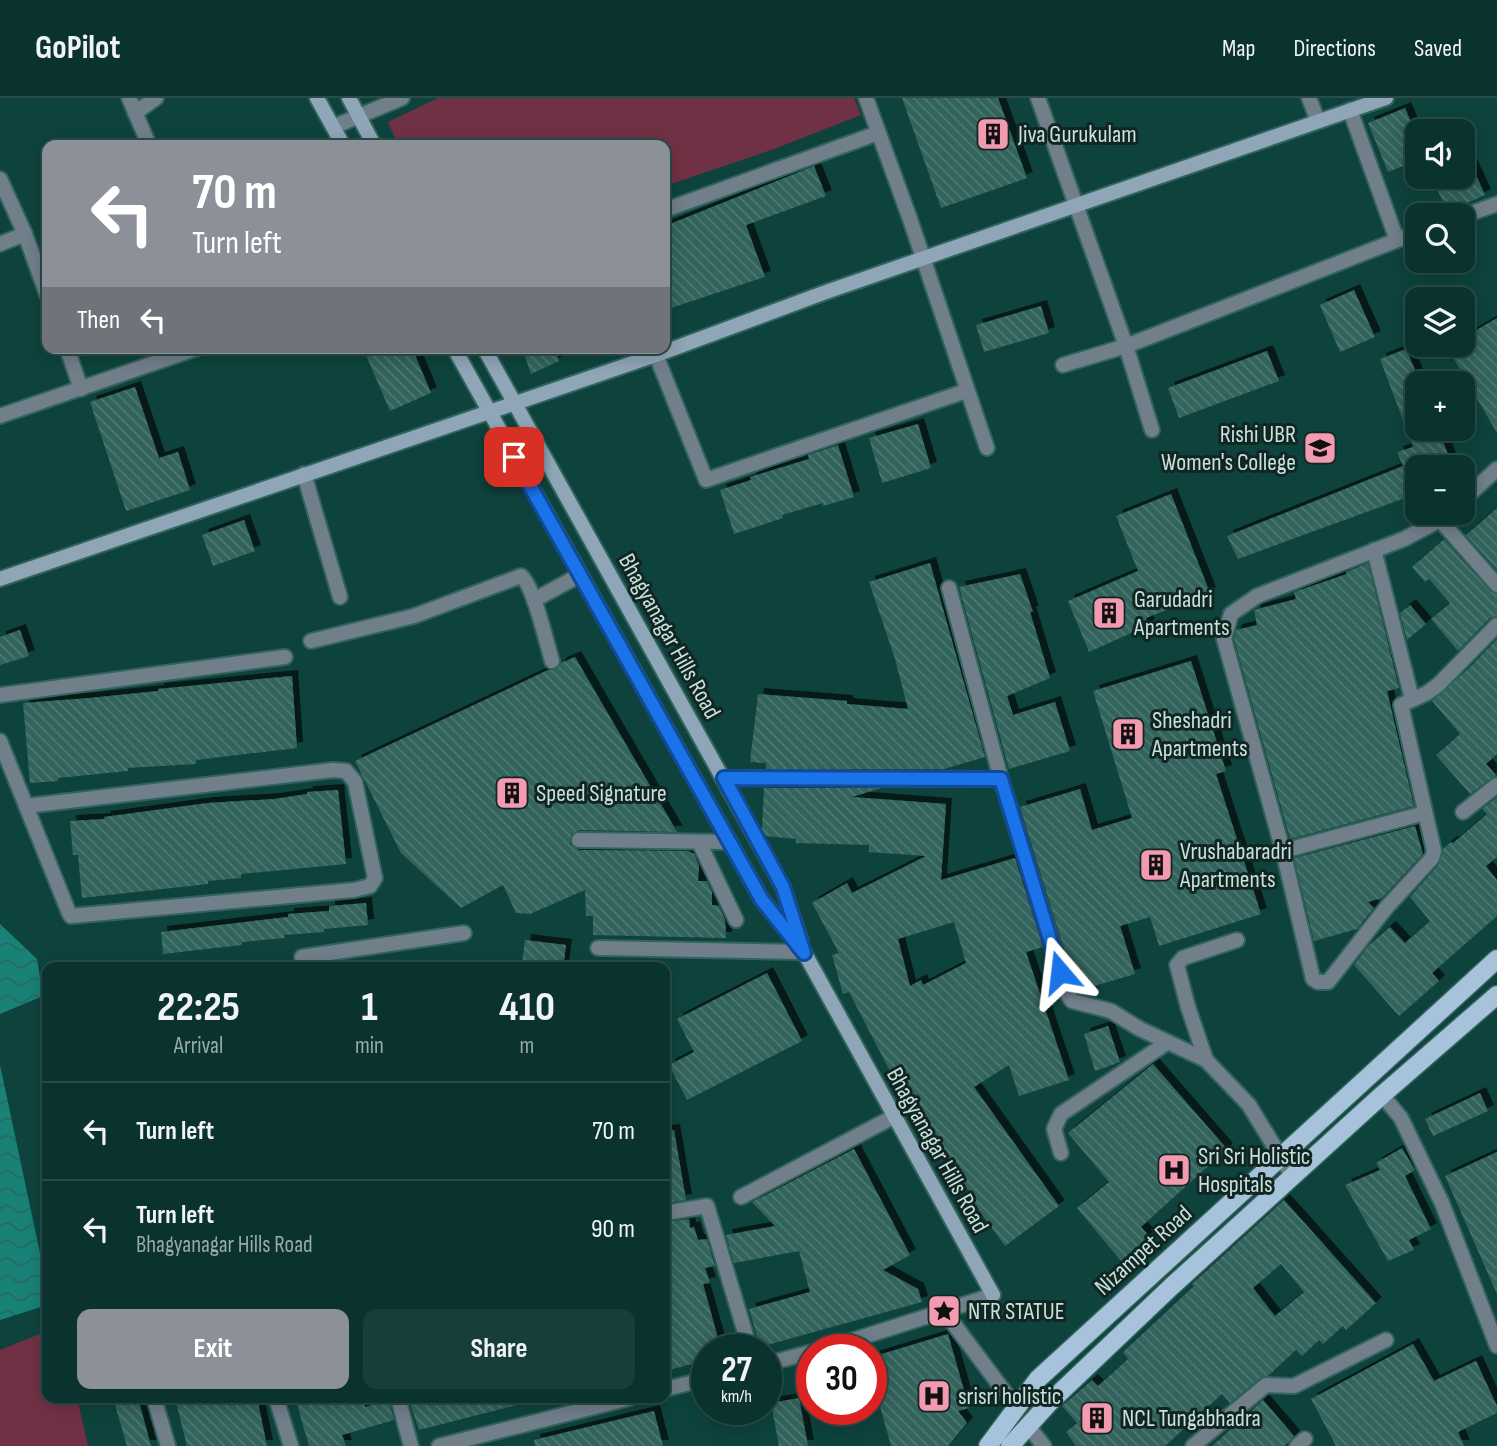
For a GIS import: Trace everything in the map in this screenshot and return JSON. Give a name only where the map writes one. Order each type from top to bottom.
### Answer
[{"type":"main road","points":[[317,98],[340,140]]},
{"type":"main road","points":[[349,98],[371,140]]},
{"type":"main road","points":[[670,348],[1386,98]]},
{"type":"main road","name":"Bhagyanagar Hills Road","points":[[457,354],[762,900],[804,953],[993,1295]]},
{"type":"main road","name":"Bhagyanagar Hills Road","points":[[487,354],[783,887],[804,953]]},
{"type":"main road","points":[[0,579],[652,354]]},
{"type":"main road","points":[[610,628],[633,616]]},
{"type":"main road","name":"Nizampet Road","points":[[988,1446],[1038,1379],[1497,959]]},
{"type":"main road","name":"Nizampet Road","points":[[1010,1446],[1050,1402],[1172,1286],[1382,1095],[1497,995]]},
{"type":"street","points":[[129,98],[147,140]]},
{"type":"street","points":[[135,113],[156,98]]},
{"type":"street","points":[[333,127],[402,98]]},
{"type":"street","points":[[866,98],[924,258],[987,448]]},
{"type":"street","points":[[1038,98],[1126,346],[1152,430]]},
{"type":"street","points":[[1309,98],[1318,121]]},
{"type":"street","points":[[1350,110],[1397,240]]},
{"type":"street","points":[[670,208],[878,133]]},
{"type":"street","points":[[0,179],[25,234],[42,281]]},
{"type":"street","points":[[1475,212],[1497,204]]},
{"type":"street","points":[[0,244],[25,234]]},
{"type":"street","points":[[1063,365],[1126,346],[1405,237]]},
{"type":"street","points":[[69,354],[81,389]]},
{"type":"street","points":[[0,416],[181,354]]},
{"type":"street","points":[[659,354],[706,480],[966,391]]},
{"type":"street","points":[[1475,489],[1497,469]]},
{"type":"street","points":[[304,474],[340,597]]},
{"type":"street","points":[[1380,547],[1425,813],[1434,851],[1432,858],[1386,908],[1328,982],[1318,982],[1313,979],[1283,851],[1224,639],[1227,624],[1231,614],[1257,596],[1380,547],[1404,539],[1429,525]]},
{"type":"street","points":[[1450,525],[1497,585]]},
{"type":"street","points":[[534,600],[580,575]]},
{"type":"street","points":[[311,641],[414,616],[521,576],[526,579],[534,600],[552,661]]},
{"type":"street","points":[[949,588],[1001,779],[1068,995],[1072,1001],[1111,1011],[1140,1029],[1206,1059],[1249,1105],[1293,1177]]},
{"type":"street","points":[[1406,702],[1438,685],[1497,625]]},
{"type":"street","points":[[0,695],[285,657]]},
{"type":"street","points":[[0,741],[26,806],[69,912],[75,917],[355,890],[370,886],[374,878],[355,782],[346,771],[333,770],[26,806]]},
{"type":"street","points":[[724,778],[1001,779]]},
{"type":"street","points":[[1463,812],[1497,785]]},
{"type":"street","points":[[1283,851],[1425,813]]},
{"type":"street","points":[[579,841],[730,842]]},
{"type":"street","points":[[699,842],[736,920]]},
{"type":"street","points":[[303,962],[302,957],[464,933]]},
{"type":"street","points":[[1206,1059],[1177,965],[1183,958],[1237,940]]},
{"type":"street","points":[[598,948],[804,953]]},
{"type":"street","points":[[1061,1153],[1054,1129],[1061,1114],[1168,1042]]},
{"type":"street","points":[[1382,1095],[1401,1118],[1442,1203],[1497,1346]]},
{"type":"street","points":[[741,1197],[893,1117]]},
{"type":"street","points":[[670,1212],[707,1206],[745,1334]]},
{"type":"street","points":[[872,1334],[993,1295]]},
{"type":"street","points":[[944,1311],[1016,1407]]},
{"type":"street","points":[[1193,1446],[1266,1385],[1294,1386],[1386,1339]]},
{"type":"street","points":[[670,1389],[691,1383]]},
{"type":"street","points":[[155,1403],[168,1446]]},
{"type":"street","points":[[278,1403],[292,1446]]},
{"type":"street","points":[[399,1403],[411,1446]]},
{"type":"street","points":[[439,1446],[610,1403]]},
{"type":"street","points":[[1028,1426],[1044,1446]]},
{"type":"shaded area","points":[[438,98],[854,98],[861,115],[774,149],[670,184],[670,140],[396,140],[388,122]]},
{"type":"shaded area","points":[[42,1333],[42,1403],[78,1403],[88,1446],[0,1446],[0,1350]]},
{"type":"water","points":[[0,924],[37,959],[42,996],[0,1014]]},
{"type":"water","points":[[0,1065],[42,1262],[42,1307],[0,1320]]},
{"type":"building","name":"Jiva Gurukulam","points":[[902,98],[998,98],[1027,178],[941,208]]},
{"type":"building","points":[[1405,108],[1410,119],[1405,119],[1405,165],[1388,172],[1368,123]]},
{"type":"building","points":[[814,166],[826,196],[746,225],[765,277],[670,308],[670,224]]},
{"type":"building","points":[[1475,173],[1485,195],[1467,203],[1443,203],[1437,189],[1475,189]]},
{"type":"building","points":[[1354,290],[1375,337],[1340,352],[1320,305]]},
{"type":"building","points":[[1041,306],[1049,333],[984,352],[976,325]]},
{"type":"building","points":[[1497,318],[1497,433],[1475,395],[1475,371],[1461,371],[1453,357],[1475,357],[1475,331]]},
{"type":"building","points":[[1405,349],[1405,357],[1409,357],[1415,371],[1405,371],[1405,426],[1380,359]]},
{"type":"building","points":[[1267,351],[1279,381],[1179,418],[1168,388]]},
{"type":"building","points":[[366,354],[415,354],[431,393],[390,411]]},
{"type":"building","points":[[524,354],[557,354],[559,361],[531,374]]},
{"type":"building","points":[[135,387],[159,458],[178,452],[190,490],[126,511],[90,402]]},
{"type":"building","points":[[918,424],[931,468],[882,483],[869,438]]},
{"type":"building","points":[[1411,441],[1443,441],[1448,455],[1405,455],[1405,498],[1238,559],[1227,536],[1403,466],[1397,452],[1413,447]]},
{"type":"building","points":[[838,445],[854,497],[782,515],[783,518],[734,534],[720,490],[751,480],[750,477],[809,459],[808,455]]},
{"type":"building","points":[[1171,494],[1210,593],[1146,618],[1149,625],[1089,652],[1068,601],[1138,571],[1116,516]]},
{"type":"building","points":[[1497,508],[1497,570],[1466,535]]},
{"type":"building","points":[[244,520],[255,551],[213,566],[202,535]]},
{"type":"building","points":[[1444,539],[1490,591],[1497,594],[1497,616],[1490,618],[1458,651],[1431,619],[1450,603],[1429,579],[1425,582],[1412,567]]},
{"type":"building","points":[[930,563],[985,757],[944,769],[766,769],[766,763],[750,762],[758,694],[908,709],[895,659],[869,582]]},
{"type":"building","points":[[1368,563],[1399,688],[1387,691],[1414,806],[1290,839],[1234,639],[1236,630],[1257,625],[1254,610],[1296,599],[1294,592],[1347,574],[1346,572]]},
{"type":"building","points":[[1020,574],[1050,678],[1007,696],[1013,715],[1055,702],[1070,751],[1009,769],[959,587]]},
{"type":"building","points":[[1410,605],[1426,624],[1407,640],[1400,613]]},
{"type":"building","points":[[20,630],[29,656],[0,665],[0,637]]},
{"type":"building","points":[[1497,639],[1497,754],[1486,764],[1496,775],[1470,794],[1436,755],[1460,734],[1432,701]]},
{"type":"building","name":"Speed Signature","points":[[575,657],[677,832],[579,830],[571,835],[570,844],[579,850],[688,851],[694,854],[699,865],[698,881],[707,881],[712,892],[712,905],[719,906],[725,920],[726,938],[593,935],[593,916],[586,916],[585,890],[530,914],[516,913],[503,885],[461,908],[401,853],[355,761],[548,670],[555,670],[561,663]]},
{"type":"building","points":[[1191,661],[1226,771],[1216,774],[1261,914],[1159,946],[1150,917],[1120,926],[1135,974],[1077,991],[1020,807],[1080,789],[1092,830],[1132,818],[1093,691]]},
{"type":"building","points":[[292,676],[297,748],[196,760],[196,764],[128,768],[128,771],[30,783],[23,703]]},
{"type":"building","points":[[764,788],[881,788],[852,797],[946,804],[941,880],[1015,858],[1043,947],[1026,952],[1069,1080],[1019,1096],[1009,1065],[974,1087],[1059,1206],[1005,1246],[892,1080],[894,1079],[849,992],[843,994],[832,955],[839,953],[812,903],[847,883],[852,893],[926,856],[869,852],[869,845],[796,843],[796,839],[766,836],[762,829]],"holes":[[[954,922],[966,963],[923,985],[921,980],[910,986],[898,939]]]},
{"type":"building","points":[[338,790],[346,864],[241,874],[241,878],[208,881],[208,884],[82,898],[78,855],[73,855],[70,821]]},
{"type":"building","points":[[1497,797],[1497,857],[1486,866],[1497,880],[1497,916],[1432,973],[1439,981],[1399,1016],[1354,965],[1368,946],[1390,927],[1405,943],[1430,921],[1410,897],[1439,864],[1443,849],[1487,814],[1482,809]]},
{"type":"building","points":[[1415,826],[1423,854],[1382,898],[1368,902],[1374,908],[1357,929],[1314,941],[1294,858]]},
{"type":"building","points":[[366,903],[368,925],[324,929],[324,932],[242,942],[242,945],[163,954],[161,932],[288,917],[288,914],[329,911],[329,906]]},
{"type":"building","points":[[525,940],[566,945],[564,962],[522,962]]},
{"type":"building","points":[[767,973],[802,1041],[687,1100],[670,1064],[694,1052],[677,1019]]},
{"type":"building","points":[[1108,1026],[1120,1062],[1095,1071],[1084,1034]]},
{"type":"building","points":[[1153,1064],[1227,1149],[1141,1227],[1149,1236],[1121,1261],[1077,1208],[1109,1182],[1068,1133]]},
{"type":"building","points":[[1480,1093],[1488,1111],[1433,1136],[1425,1119]]},
{"type":"building","points":[[670,1130],[674,1130],[686,1200],[670,1202]]},
{"type":"building","points":[[1402,1148],[1415,1170],[1405,1176],[1431,1229],[1409,1240],[1414,1250],[1388,1261],[1345,1185],[1380,1170],[1376,1163]]},
{"type":"building","points":[[854,1149],[910,1255],[883,1270],[918,1289],[922,1302],[807,1334],[796,1334],[796,1337],[782,1341],[782,1334],[756,1334],[749,1309],[810,1292],[799,1251],[734,1263],[726,1235],[775,1226],[752,1202]]},
{"type":"building","points":[[1497,1152],[1497,1294],[1445,1176]]},
{"type":"building","points":[[1284,1200],[1376,1303],[1346,1330],[1343,1326],[1323,1344],[1319,1340],[1302,1356],[1296,1350],[1269,1375],[1260,1378],[1230,1403],[1222,1394],[1165,1446],[1076,1446],[1066,1432],[1077,1423],[1062,1406],[1092,1380],[1098,1386],[1128,1359],[1123,1352],[1194,1286],[1192,1284]],"holes":[[[1281,1264],[1304,1292],[1275,1316],[1253,1288]]]},
{"type":"building","points":[[689,1219],[690,1228],[694,1227],[698,1240],[707,1239],[715,1266],[705,1268],[710,1283],[703,1284],[717,1334],[691,1334],[691,1364],[670,1370],[670,1221]]},
{"type":"building","points":[[948,1334],[969,1408],[958,1411],[967,1423],[948,1446],[891,1446],[885,1425],[887,1352]]},
{"type":"building","points":[[1413,1344],[1434,1381],[1476,1361],[1497,1406],[1497,1413],[1458,1432],[1464,1446],[1336,1446],[1311,1399]]},
{"type":"building","points":[[796,1399],[796,1425],[804,1425],[808,1446],[779,1446],[775,1425],[782,1425],[782,1401]]},
{"type":"building","points":[[1263,1400],[1294,1436],[1288,1443],[1284,1446],[1212,1446]]},
{"type":"building","points":[[114,1403],[139,1403],[151,1446],[127,1446]]},
{"type":"building","points":[[176,1403],[258,1403],[267,1446],[187,1446]]},
{"type":"building","points":[[296,1403],[364,1403],[365,1407],[390,1403],[394,1420],[342,1435],[346,1446],[309,1446]]},
{"type":"building","points":[[410,1403],[521,1403],[521,1404],[419,1430]]},
{"type":"building","points":[[654,1411],[663,1446],[535,1446],[534,1440]]},
{"type":"place","name":"Jiva Gurukulam","points":[[993,134]]},
{"type":"place","name":"Rishi UBR Women's College","points":[[1320,448]]},
{"type":"place","name":"Garudadri Apartments","points":[[1109,613]]},
{"type":"place","name":"Sheshadri Apartments","points":[[1128,734]]},
{"type":"place","name":"Speed Signature","points":[[512,793]]},
{"type":"place","name":"Vrushabaradri Apartments","points":[[1156,865]]},
{"type":"place","name":"Sri Sri Holistic Hospitals","points":[[1174,1170]]},
{"type":"place","name":"NTR STATUE","points":[[944,1311]]},
{"type":"place","name":"srisri holistic","points":[[934,1396]]},
{"type":"place","name":"NCL Tungabhadra","points":[[1097,1418]]},
{"type":"route","points":[[514,457],[762,900],[804,953],[783,887],[724,778],[1001,779],[1060,972]]}]
